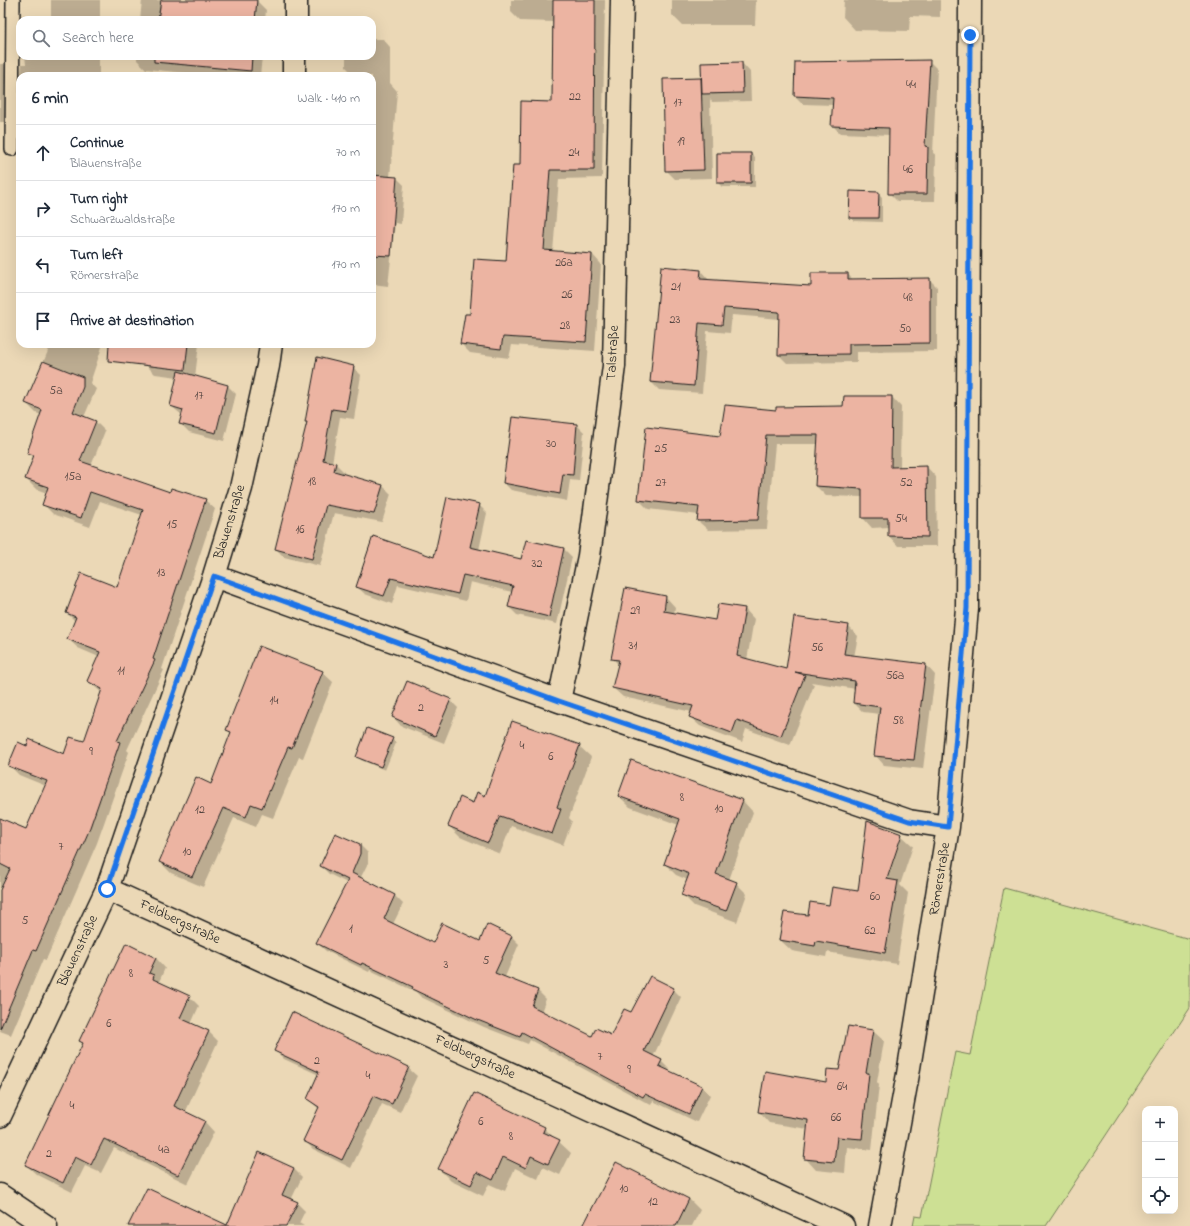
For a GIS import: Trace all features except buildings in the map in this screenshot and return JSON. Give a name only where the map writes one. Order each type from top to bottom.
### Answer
[{"type":"street","points":[[296,0],[296,16]]},
{"type":"street","name":"Talstraße","points":[[559,701],[589,556],[614,366],[622,0]]},
{"type":"street","name":"Römerstraße","points":[[880,1226],[908,1074],[948,827],[967,608],[970,0]]},
{"type":"street","points":[[294,60],[294,72]]},
{"type":"street","name":"Blauenstraße","points":[[0,1116],[107,889],[214,576],[241,488],[268,366],[270,348]]},
{"type":"street","points":[[214,576],[559,701],[909,821],[948,827]]},
{"type":"street","name":"Feldbergstraße","points":[[107,889],[843,1226]]},
{"type":"street","points":[[0,1196],[46,1226]]},
{"type":"lane","points":[[12,149],[14,0]]},
{"type":"green space","points":[[1004,888],[1190,939],[1190,1008],[1046,1226],[913,1226],[915,1216],[922,1217],[955,1052],[970,1055]]},
{"type":"route","points":[[107,889],[214,576],[559,701],[634,725],[909,821],[948,827],[967,608],[970,35]]}]
